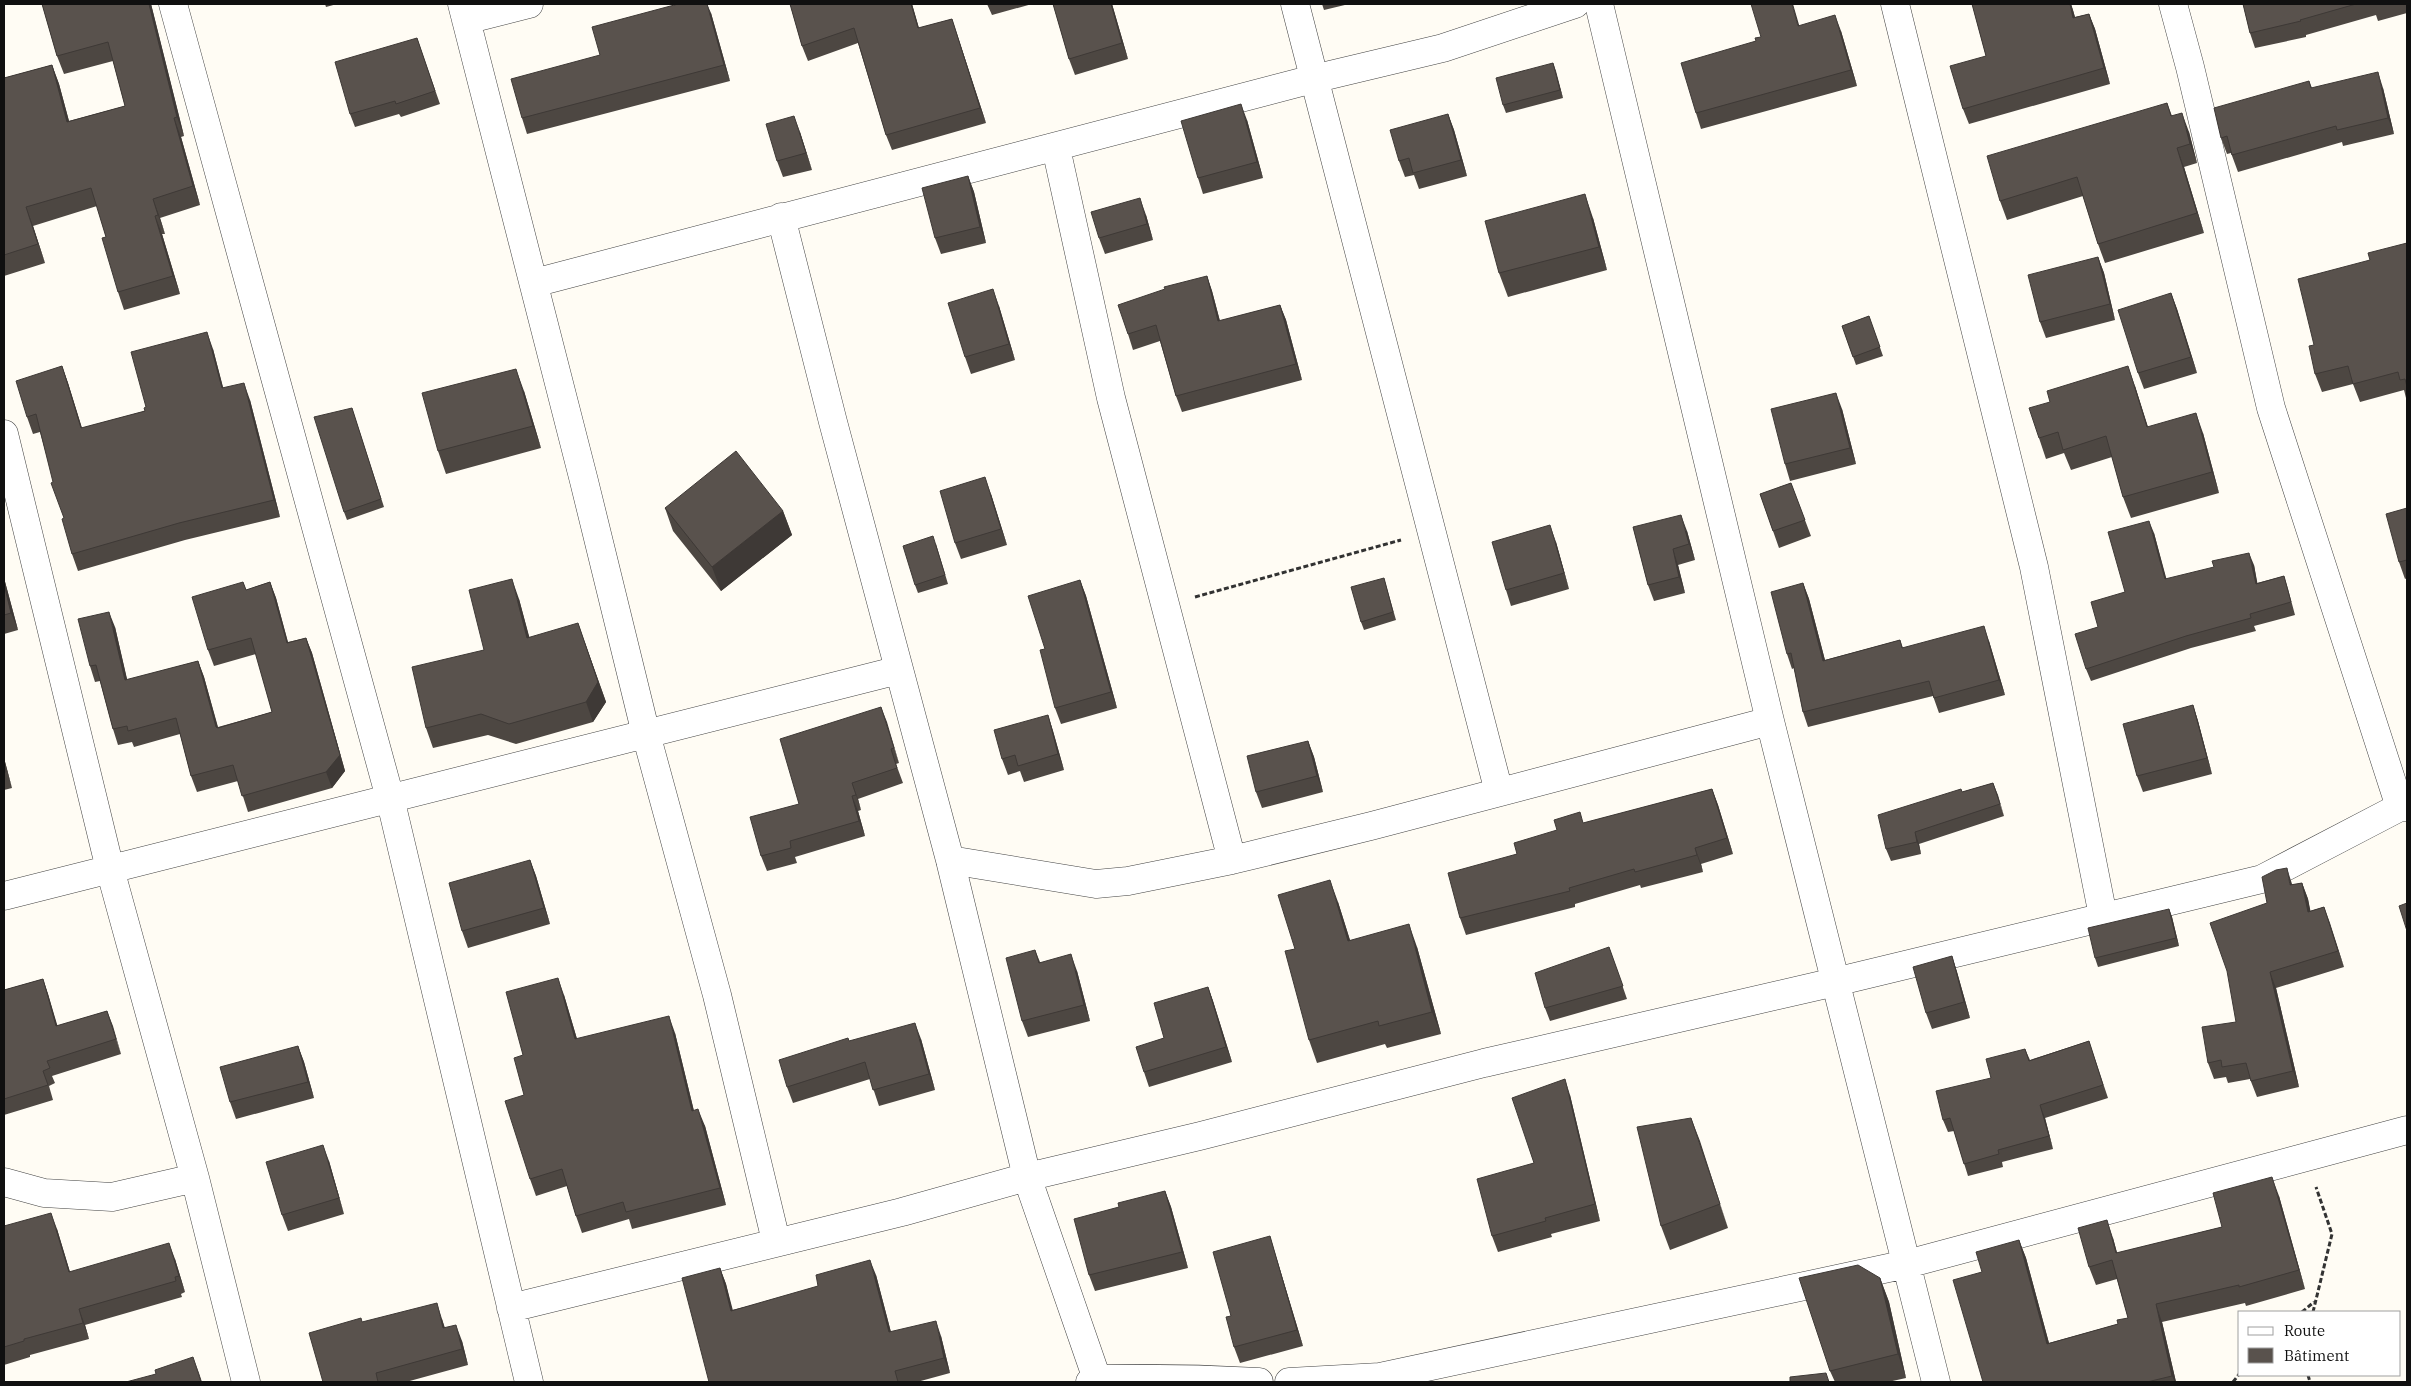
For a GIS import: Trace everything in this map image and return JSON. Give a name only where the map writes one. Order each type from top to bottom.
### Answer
[{"type":"street","points":[[173,4],[390,798],[529,1382]]},
{"type":"street","points":[[529,4],[464,12],[534,282],[646,734],[717,995],[776,1241]]},
{"type":"street","points":[[1294,4],[1499,792]]},
{"type":"street","points":[[534,282],[781,217],[1056,148],[1313,79],[1442,48],[1575,4]]},
{"type":"street","points":[[1598,4],[1770,721],[1936,1382]]},
{"type":"street","points":[[1895,4],[2034,567],[2103,916]]},
{"type":"street","points":[[511,1308],[776,1241],[902,1212],[1027,1177],[1200,1136],[1484,1063],[1835,982],[2262,879],[2404,807],[2270,408],[2190,67],[2173,4]]},
{"type":"street","points":[[1056,148],[1111,398],[1232,860]]},
{"type":"street","points":[[781,217],[950,860],[1027,1177],[1093,1381],[1191,1378],[1259,1382]]},
{"type":"street","points":[[4,434],[110,869],[195,1178],[246,1382]]},
{"type":"street","points":[[4,896],[899,670]]},
{"type":"street","points":[[950,860],[1096,884],[1128,881],[1232,860],[1371,826],[1770,721]]},
{"type":"street","points":[[1289,1382],[1380,1377],[1907,1264],[2407,1130]]},
{"type":"street","points":[[4,1182],[44,1193],[112,1197],[195,1178]]},
{"type":"path","points":[[1165,605],[1431,532]]},
{"type":"path","points":[[2306,1158],[2332,1234],[2313,1311]]},
{"type":"path","points":[[2303,1311],[2315,1302]]},
{"type":"building","points":[[42,4],[149,4],[177,117],[174,118],[193,186],[153,199],[158,215],[155,216],[173,276],[118,292],[102,238],[106,237],[91,188],[26,207],[38,244],[4,255],[4,78],[52,65],[67,122],[125,106],[108,42],[57,56]]},
{"type":"building","points":[[678,4],[707,4],[724,65],[522,118],[511,79],[600,55],[592,27]]},
{"type":"building","points":[[790,4],[911,4],[918,28],[952,19],[980,108],[886,135],[854,28],[802,46]]},
{"type":"building","points":[[1053,4],[1111,4],[1122,43],[1069,59]]},
{"type":"building","points":[[1751,4],[1792,4],[1798,26],[1835,15],[1851,70],[1696,113],[1681,63],[1756,41],[1755,38],[1761,37]]},
{"type":"building","points":[[1972,4],[2070,4],[2073,18],[2089,14],[2104,68],[1963,109],[1950,66],[1986,56]]},
{"type":"building","points":[[2243,4],[2356,4],[2301,21],[2250,33]]},
{"type":"building","points":[[417,38],[435,91],[396,104],[395,101],[350,114],[335,62]]},
{"type":"building","points":[[1553,63],[1560,90],[1503,105],[1496,78]]},
{"type":"building","points":[[2378,72],[2388,118],[2337,130],[2336,126],[2232,155],[2227,136],[2221,138],[2214,108],[2309,81],[2311,88]]},
{"type":"building","points":[[2167,103],[2171,116],[2182,113],[2190,144],[2177,148],[2197,213],[2098,244],[2077,177],[2000,201],[1987,156]]},
{"type":"building","points":[[1241,104],[1257,162],[1198,178],[1181,121]]},
{"type":"building","points":[[1448,114],[1461,160],[1413,173],[1409,158],[1399,161],[1390,130]]},
{"type":"building","points":[[794,116],[806,153],[777,161],[766,124]]},
{"type":"building","points":[[968,176],[980,227],[935,238],[922,188]]},
{"type":"building","points":[[1585,194],[1599,247],[1499,273],[1485,221]]},
{"type":"building","points":[[1140,198],[1147,224],[1099,238],[1091,212]]},
{"type":"building","points":[[2407,243],[2407,387],[2405,379],[2400,380],[2398,372],[2353,384],[2348,366],[2315,374],[2309,346],[2314,345],[2298,279],[2370,260],[2368,253]]},
{"type":"building","points":[[2098,257],[2110,304],[2040,322],[2028,275]]},
{"type":"building","points":[[1207,276],[1218,321],[1280,305],[1296,364],[1176,396],[1156,325],[1128,334],[1118,305],[1165,289],[1164,287]]},
{"type":"building","points":[[993,289],[1009,344],[965,357],[948,303]]},
{"type":"building","points":[[2171,293],[2191,357],[2138,373],[2118,310]]},
{"type":"building","points":[[1869,316],[1880,347],[1853,357],[1842,326]]},
{"type":"building","points":[[207,332],[222,388],[244,383],[274,500],[179,523],[72,554],[62,519],[64,518],[51,483],[53,482],[36,414],[27,417],[16,381],[62,366],[81,428],[145,411],[144,408],[146,407],[131,352]]},
{"type":"building","points":[[2128,366],[2147,427],[2196,413],[2212,472],[2123,497],[2106,436],[2063,450],[2058,432],[2039,438],[2029,408],[2050,402],[2047,391]]},
{"type":"building","points":[[516,369],[533,426],[438,451],[422,393]]},
{"type":"building","points":[[1836,393],[1850,448],[1785,464],[1771,409]]},
{"type":"building","points":[[352,408],[381,499],[344,512],[314,417]]},
{"type":"building","points":[[736,451],[783,511],[712,567],[665,508]]},
{"type":"building","points":[[985,477],[1001,529],[955,543],[940,491]]},
{"type":"building","points":[[1791,483],[1805,520],[1773,531],[1760,494]]},
{"type":"building","points":[[2407,508],[2407,560],[2399,562],[2386,514]]},
{"type":"building","points":[[1681,515],[1689,544],[1673,549],[1679,577],[1648,585],[1633,527]]},
{"type":"building","points":[[2149,521],[2165,579],[2214,567],[2212,561],[2249,553],[2256,584],[2284,576],[2291,602],[2250,614],[2251,618],[2186,636],[2086,669],[2075,634],[2098,627],[2091,602],[2125,592],[2108,532]]},
{"type":"building","points":[[1550,525],[1564,573],[1506,590],[1492,542]]},
{"type":"building","points":[[933,536],[945,575],[915,585],[903,546]]},
{"type":"building","points":[[1384,578],[1393,612],[1361,622],[1351,587]]},
{"type":"building","points":[[512,579],[527,638],[578,623],[598,682],[586,702],[509,724],[481,714],[426,728],[412,667],[484,650],[469,590]]},
{"type":"building","points":[[1080,580],[1111,692],[1055,708],[1040,650],[1045,649],[1028,596]]},
{"type":"building","points":[[243,582],[246,590],[270,582],[287,643],[306,638],[340,755],[326,772],[242,796],[233,765],[191,776],[176,718],[128,731],[127,726],[113,729],[96,665],[90,666],[78,619],[109,612],[125,680],[198,661],[216,727],[218,728],[272,712],[251,638],[208,650],[192,597]]},
{"type":"building","points":[[1803,583],[1823,661],[1900,640],[1902,648],[1984,626],[1999,680],[1934,698],[1929,681],[1803,712],[1791,653],[1787,654],[1771,592]]},
{"type":"building","points":[[4,584],[11,613],[4,615]]},
{"type":"building","points":[[2193,705],[2207,758],[2137,776],[2123,724]]},
{"type":"building","points":[[881,707],[894,748],[891,749],[897,768],[852,783],[856,795],[852,796],[859,821],[790,841],[791,848],[761,856],[750,817],[799,804],[780,739]]},
{"type":"building","points":[[1048,715],[1058,754],[1018,766],[1015,755],[1002,759],[994,730]]},
{"type":"building","points":[[1308,741],[1317,776],[1256,792],[1247,756]]},
{"type":"building","points":[[1993,783],[2000,804],[1915,832],[1917,842],[1886,849],[1878,815],[1961,789],[1962,792]]},
{"type":"building","points":[[1712,789],[1727,838],[1695,848],[1697,855],[1635,872],[1634,869],[1569,888],[1570,891],[1460,918],[1448,873],[1517,854],[1514,843],[1557,830],[1554,820],[1580,812],[1583,823]]},
{"type":"building","points":[[530,860],[544,908],[462,931],[449,883]]},
{"type":"building","points":[[2287,868],[2290,885],[2302,883],[2308,912],[2324,907],[2338,951],[2270,972],[2293,1071],[2251,1081],[2246,1063],[2222,1067],[2221,1060],[2208,1063],[2202,1027],[2236,1022],[2227,971],[2210,923],[2267,903],[2262,877],[2276,870]]},
{"type":"building","points":[[1330,880],[1348,941],[1409,924],[1432,1012],[1379,1026],[1378,1021],[1309,1040],[1285,951],[1295,949],[1278,895]]},
{"type":"building","points":[[2407,903],[2407,931],[2399,906]]},
{"type":"building","points":[[2169,909],[2176,938],[2095,958],[2088,928]]},
{"type":"building","points":[[1609,947],[1623,986],[1545,1008],[1535,973]]},
{"type":"building","points":[[1035,950],[1039,963],[1071,954],[1084,1005],[1022,1021],[1006,958]]},
{"type":"building","points":[[1952,956],[1964,1002],[1926,1013],[1913,967]]},
{"type":"building","points":[[558,978],[575,1039],[669,1016],[692,1111],[698,1109],[720,1188],[626,1212],[623,1202],[576,1216],[562,1169],[530,1179],[505,1101],[524,1095],[514,1058],[523,1055],[506,992]]},
{"type":"building","points":[[43,979],[56,1026],[107,1011],[116,1039],[47,1061],[50,1068],[43,1071],[48,1085],[4,1099],[4,990]]},
{"type":"building","points":[[1208,987],[1226,1047],[1144,1072],[1136,1047],[1164,1038],[1154,1003]]},
{"type":"building","points":[[915,1023],[929,1074],[873,1090],[865,1062],[787,1087],[779,1060],[848,1038],[849,1041]]},
{"type":"building","points":[[2089,1041],[2103,1085],[2040,1105],[2049,1136],[1998,1150],[1999,1154],[1964,1164],[1950,1118],[1943,1120],[1936,1091],[1991,1078],[1986,1059],[2025,1049],[2029,1061]]},
{"type":"building","points":[[298,1046],[308,1082],[230,1102],[220,1067]]},
{"type":"building","points":[[1565,1079],[1595,1204],[1545,1218],[1546,1221],[1492,1236],[1477,1179],[1534,1163],[1512,1098]]},
{"type":"building","points":[[1691,1118],[1720,1204],[1661,1226],[1637,1127]]},
{"type":"building","points":[[323,1145],[339,1198],[282,1215],[266,1162]]},
{"type":"building","points":[[2272,1177],[2299,1270],[2239,1287],[2239,1285],[2156,1304],[2172,1376],[2147,1382],[1983,1382],[1953,1280],[1982,1272],[1976,1252],[2019,1240],[2047,1344],[2118,1324],[2117,1320],[2128,1318],[2112,1260],[2089,1267],[2078,1228],[2107,1220],[2116,1253],[2222,1227],[2213,1193]]},
{"type":"building","points":[[1165,1191],[1182,1252],[1089,1275],[1074,1219],[1119,1207],[1118,1203]]},
{"type":"building","points":[[51,1213],[69,1272],[169,1243],[179,1276],[175,1277],[176,1281],[79,1309],[83,1323],[24,1339],[24,1341],[4,1347],[4,1226]]},
{"type":"building","points":[[1270,1236],[1297,1330],[1234,1347],[1226,1317],[1231,1316],[1213,1252]]},
{"type":"building","points":[[870,1260],[889,1332],[936,1321],[944,1358],[895,1371],[898,1382],[709,1382],[682,1278],[720,1268],[731,1311],[818,1286],[816,1275]]},
{"type":"building","points":[[1858,1265],[1880,1278],[1898,1354],[1830,1371],[1799,1278]]},
{"type":"building","points":[[437,1303],[443,1328],[456,1325],[462,1349],[376,1373],[378,1382],[323,1382],[309,1333],[361,1318],[362,1322]]},
{"type":"building","points":[[193,1357],[201,1382],[126,1382],[156,1374],[155,1370]]},
{"type":"building","points":[[1826,1373],[1829,1382],[1790,1382],[1790,1377]]}]
